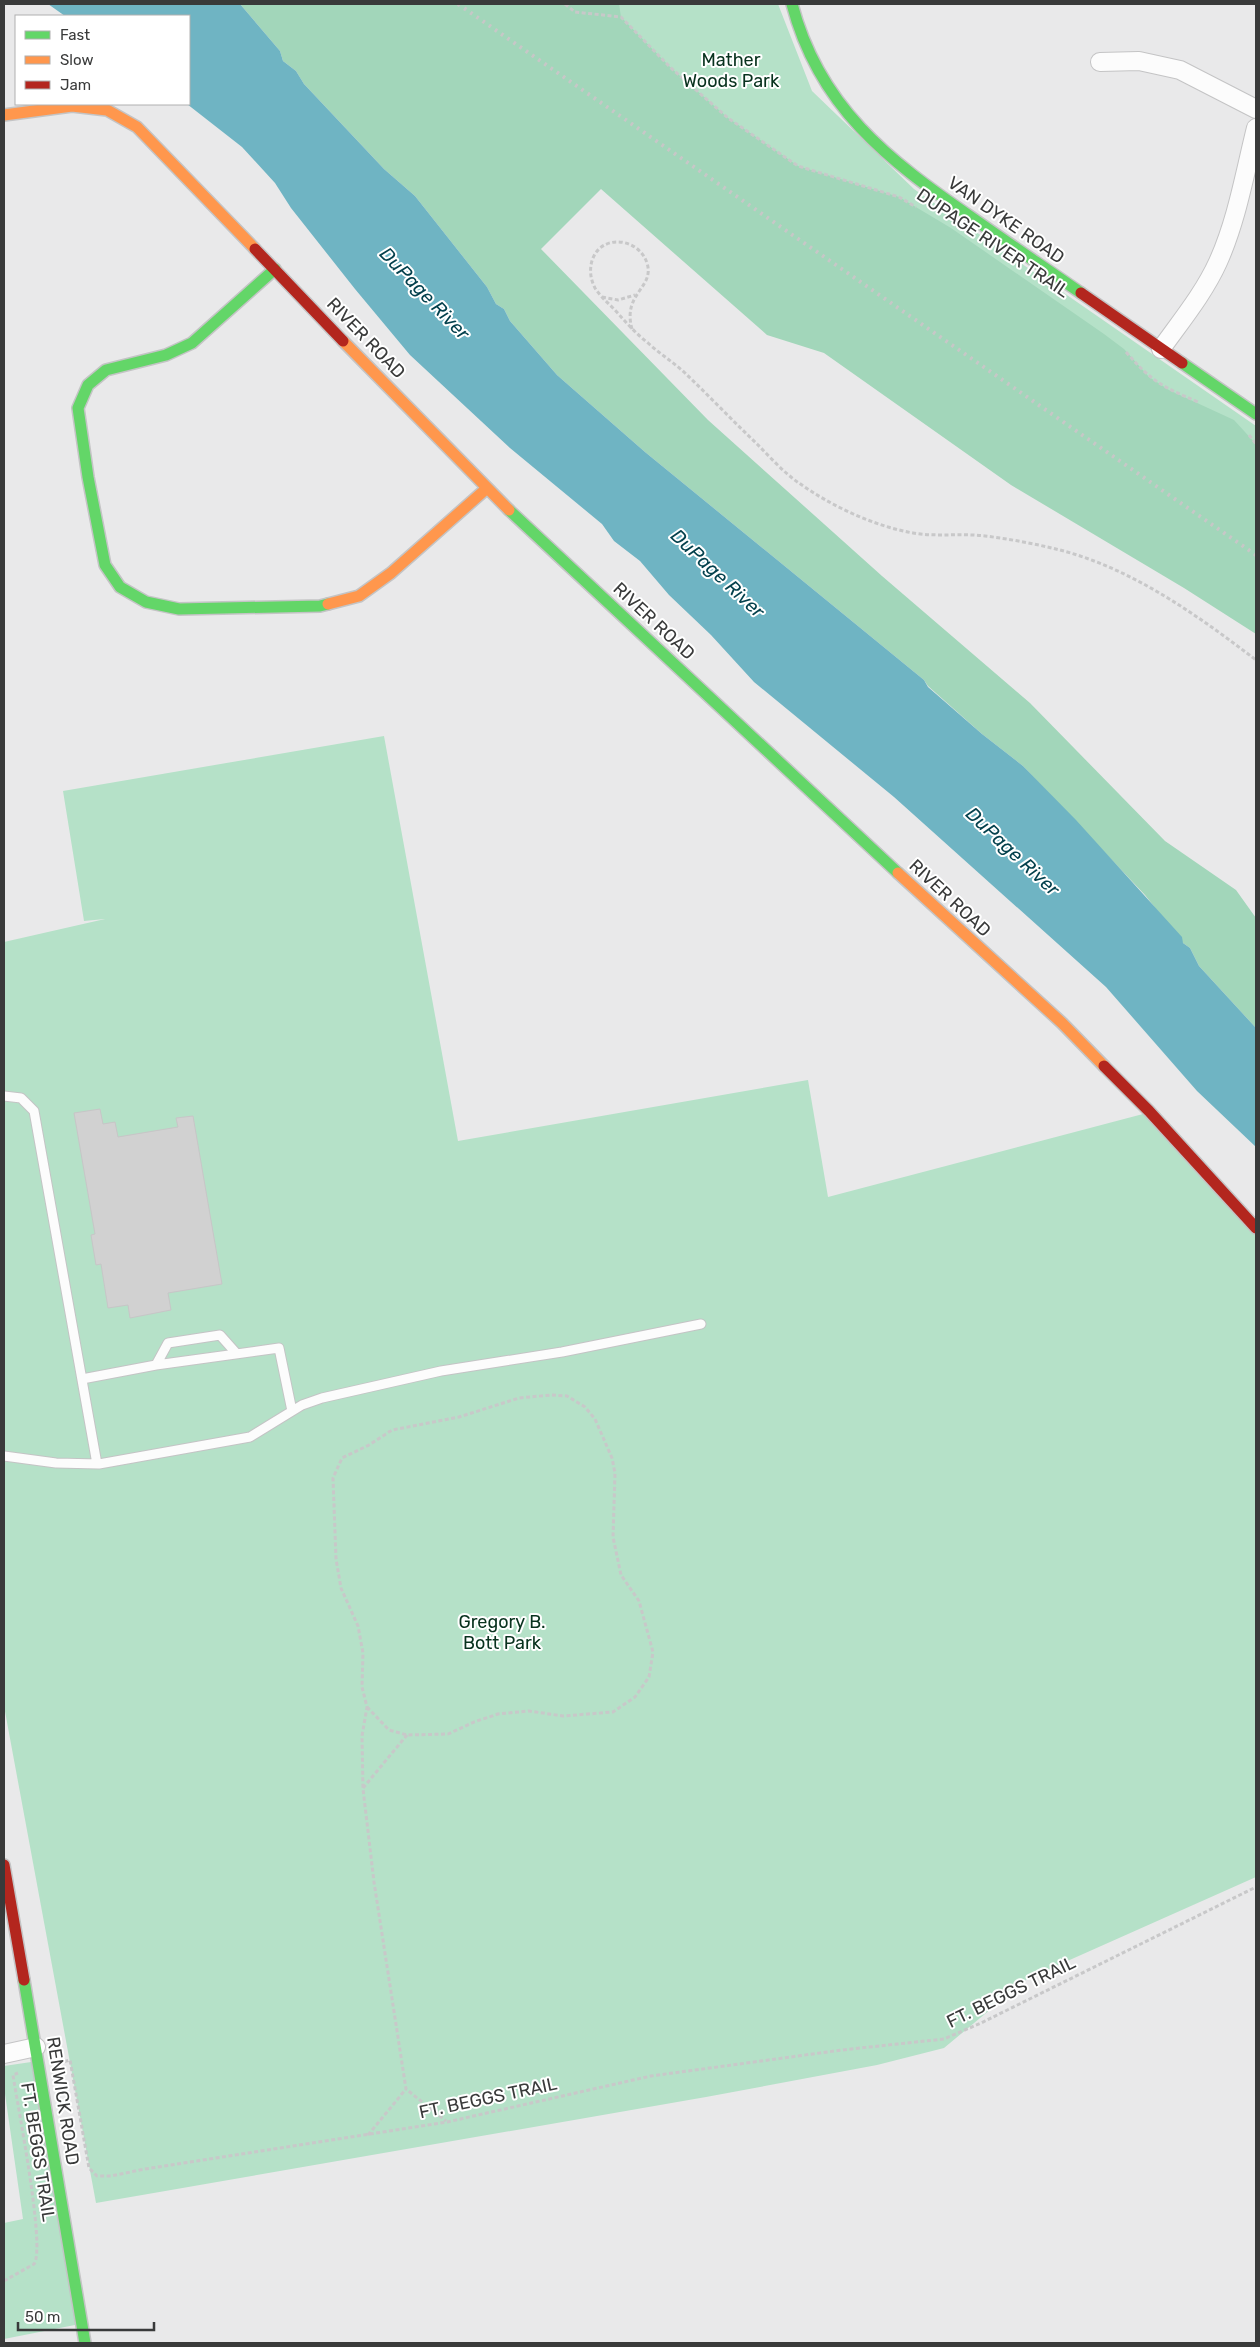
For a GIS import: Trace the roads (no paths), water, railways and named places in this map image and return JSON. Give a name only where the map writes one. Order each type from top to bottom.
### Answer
[{"type":"street","name":"VAN DYKE ROAD","points":[[792,4],[796,21],[822,76],[852,118],[880,150],[919,181],[1256,414]]},
{"type":"street","points":[[1100,62],[1139,61],[1180,70],[1256,109]]},
{"type":"street","name":"RIVER ROAD","points":[[4,115],[72,106],[107,110],[137,127],[486,489],[804,787],[1062,1023],[1149,1111],[1256,1228]]},
{"type":"street","points":[[1162,349],[1200,294],[1218,262],[1235,209],[1256,128]]},
{"type":"street","points":[[275,269],[192,343],[166,355],[106,370],[88,385],[78,408],[88,478],[106,565],[120,586],[146,602],[179,609],[320,606],[352,598],[359,596],[391,573],[486,489]]},
{"type":"street","name":"RENWICK ROAD","points":[[4,1865],[85,2343]]},
{"type":"street","points":[[4,2054],[36,2048]]},
{"type":"lane","points":[[4,1096],[20,1098],[34,1111],[98,1464]]},
{"type":"lane","points":[[4,1456],[56,1463],[98,1464],[250,1436],[302,1405],[322,1398],[442,1371],[562,1352],[701,1324]]},
{"type":"lane","points":[[156,1365],[168,1343],[220,1335],[236,1353]]},
{"type":"lane","points":[[82,1379],[156,1365],[280,1348],[292,1411]]},
{"type":"water","name":"DuPage River","points":[[48,4],[240,4],[280,51],[283,61],[296,71],[304,84],[384,169],[415,196],[487,287],[496,304],[504,309],[510,321],[557,375],[645,452],[924,680],[928,687],[982,734],[1023,766],[1076,820],[1182,937],[1183,943],[1190,948],[1199,966],[1256,1028],[1256,1147],[1197,1091],[1106,987],[894,797],[754,682],[711,635],[669,595],[640,561],[614,541],[602,524],[510,448],[410,355],[291,208],[275,183],[242,147],[188,105],[190,105],[190,15],[64,15]]},
{"type":"railway","points":[[458,4],[1256,555]]},
{"type":"park label","name":"Mather Woods Park","points":[[731,70]]},
{"type":"park label","name":"Gregory B. Bott Park","points":[[502,1632]]}]
